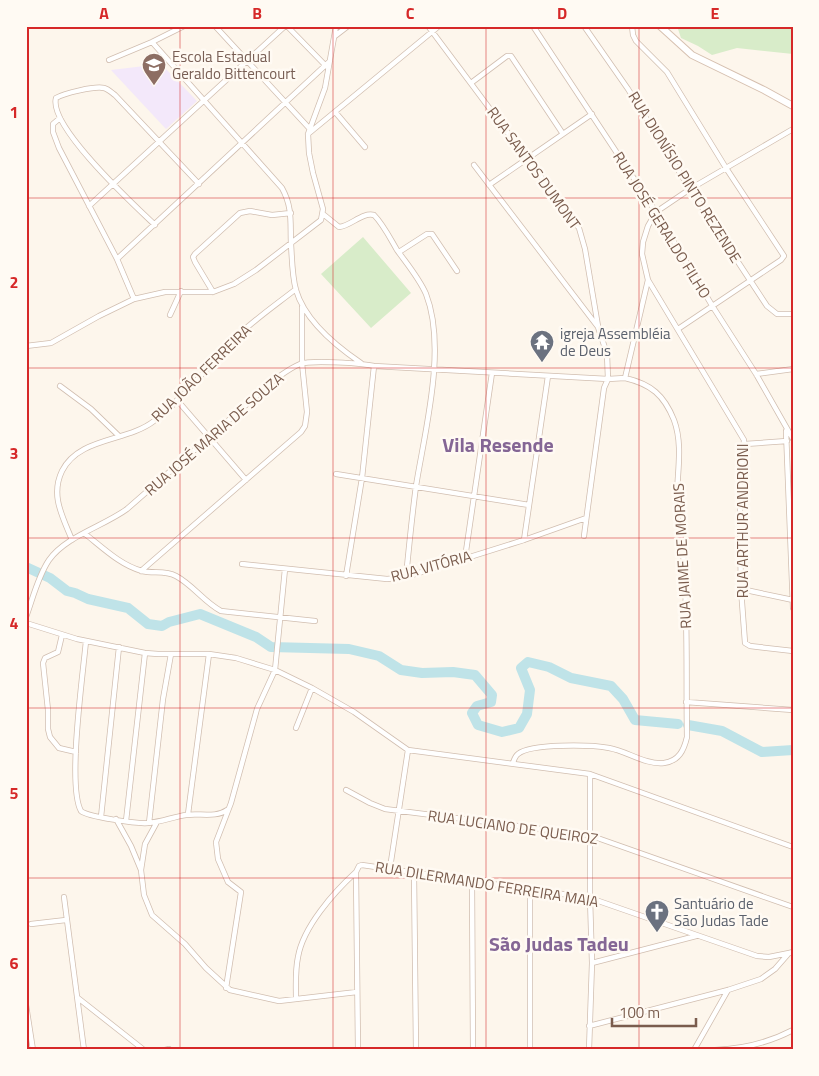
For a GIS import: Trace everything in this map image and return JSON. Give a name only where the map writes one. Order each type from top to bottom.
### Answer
[{"type":"street","points":[[109,60],[184,26]]},
{"type":"street","points":[[215,26],[309,128]]},
{"type":"street","points":[[89,206],[286,26],[326,66]]},
{"type":"street","points":[[26,346],[51,343],[134,299],[165,292],[213,292],[234,284],[291,244],[321,220],[323,214],[311,166],[308,134],[323,93],[336,26]]},
{"type":"street","points":[[335,36],[348,26]]},
{"type":"street","name":"RUA SANTOS DUMONT","points":[[428,26],[579,228],[585,249],[598,328]]},
{"type":"street","points":[[308,134],[439,26]]},
{"type":"street","name":"RUA JOSÉ GERALDO FILHO","points":[[533,26],[656,212],[756,374],[786,427],[790,440]]},
{"type":"street","name":"RUA DIONÍSIO PINTO REZENDE","points":[[584,26],[628,89],[690,189],[772,311],[777,314],[793,314]]},
{"type":"street","points":[[632,26],[636,41],[666,72],[783,254],[783,259],[678,329]]},
{"type":"street","points":[[660,26],[692,56],[793,106]]},
{"type":"street","points":[[141,571],[305,426],[307,412],[302,363],[302,306],[296,289],[291,244],[291,213],[286,195],[282,188],[152,42]]},
{"type":"street","points":[[471,83],[507,56],[511,56],[563,134]]},
{"type":"street","points":[[117,259],[330,61]]},
{"type":"street","points":[[155,225],[113,184],[73,140],[60,118],[56,98],[65,94],[96,88],[107,89],[115,95],[199,184]]},
{"type":"street","points":[[336,112],[364,147]]},
{"type":"street","points":[[489,185],[592,114]]},
{"type":"street","points":[[60,118],[53,124],[59,148],[117,259],[134,299]]},
{"type":"street","points":[[302,363],[361,363],[374,366],[492,373],[608,379],[624,378],[648,280],[642,254],[643,242],[648,226],[656,212],[690,189],[793,129]]},
{"type":"street","points":[[474,166],[598,328],[607,354],[608,379],[603,395],[584,536]]},
{"type":"street","points":[[213,292],[193,257],[195,254],[240,213],[250,211],[272,215],[291,213]]},
{"type":"street","points":[[323,214],[339,228],[368,214],[374,215],[418,280],[428,303],[433,324],[434,369],[416,486],[406,577]]},
{"type":"street","points":[[399,252],[427,234],[432,234],[457,271]]},
{"type":"street","name":"RUA ARTHUR ANDRIONI","points":[[648,280],[737,427],[745,444],[740,486],[741,589],[746,645],[793,651]]},
{"type":"street","name":"RUA JOÃO FERREIRA","points":[[72,540],[58,508],[57,495],[62,472],[68,462],[76,454],[153,422],[203,375],[242,332],[296,289]]},
{"type":"street","points":[[170,315],[181,291]]},
{"type":"street","points":[[302,306],[332,341],[361,363]]},
{"type":"street","name":"RUA JOSÉ MARIA DE SOUZA","points":[[26,617],[44,570],[56,552],[72,540],[116,517],[127,509],[277,378],[302,363]]},
{"type":"street","points":[[346,576],[362,478],[374,366]]},
{"type":"street","points":[[756,374],[793,369]]},
{"type":"street","points":[[465,558],[492,373]]},
{"type":"street","points":[[524,540],[548,376]]},
{"type":"street","name":"RUA JAIME DE MORAIS","points":[[513,763],[516,756],[522,751],[560,746],[608,748],[654,762],[664,763],[673,760],[681,754],[685,746],[687,737],[684,567],[677,502],[679,459],[677,433],[670,411],[656,391],[647,385],[624,378]]},
{"type":"street","points":[[60,386],[90,409],[119,436]]},
{"type":"street","points":[[177,400],[246,480]]},
{"type":"street","points":[[745,444],[790,440],[793,608]]},
{"type":"street","points":[[336,474],[529,505]]},
{"type":"street","name":"RUA VITÓRIA","points":[[242,564],[377,580],[406,577],[524,540],[586,518]]},
{"type":"street","points":[[84,533],[121,562],[141,571],[164,572],[175,576],[212,606],[227,612],[315,621]]},
{"type":"street","points":[[226,988],[241,892],[228,882],[217,854],[217,836],[228,809],[257,709],[275,670],[285,569]]},
{"type":"street","points":[[741,589],[792,600]]},
{"type":"street","points":[[26,623],[86,641],[145,652],[226,656],[275,670],[354,712],[408,750],[590,774],[793,847]]},
{"type":"street","points":[[62,635],[58,652],[43,660],[48,729],[53,742],[59,748],[76,752]]},
{"type":"street","points":[[86,641],[76,752],[75,787],[79,807],[84,813],[142,824],[188,814],[222,813],[228,809]]},
{"type":"street","points":[[101,817],[119,647]]},
{"type":"street","points":[[126,821],[145,652]]},
{"type":"street","points":[[149,823],[163,699],[171,654]]},
{"type":"street","points":[[188,814],[210,654]]},
{"type":"street","points":[[296,728],[312,688]]},
{"type":"street","points":[[686,702],[793,710]]},
{"type":"street","points":[[390,868],[397,811],[408,750]]},
{"type":"street","points":[[589,1050],[592,963],[589,835],[590,774]]},
{"type":"street","name":"RUA LUCIANO DE QUEIROZ","points":[[346,790],[377,806],[397,811],[589,835],[793,907]]},
{"type":"street","points":[[116,819],[141,870]]},
{"type":"street","points":[[157,822],[145,844],[141,870],[144,896],[152,915],[184,944],[226,988],[234,992],[273,1000],[357,992]]},
{"type":"street","name":"RUA DILERMANDO FERREIRA MAIA","points":[[357,871],[359,866],[366,864],[414,873],[590,898],[757,956],[769,957],[791,953]]},
{"type":"street","points":[[296,999],[296,968],[302,943],[328,904],[357,871]]},
{"type":"street","points":[[357,871],[358,1050]]},
{"type":"street","points":[[414,873],[416,1050]]},
{"type":"street","points":[[472,881],[473,1050]]},
{"type":"street","points":[[530,888],[530,1050]]},
{"type":"street","points":[[64,897],[84,1050]]},
{"type":"street","points":[[28,925],[66,920]]},
{"type":"street","points":[[592,963],[698,936]]},
{"type":"street","points":[[589,1026],[728,990],[761,979],[791,953]]},
{"type":"street","points":[[694,1050],[728,990]]},
{"type":"street","points":[[78,998],[144,1050]]},
{"type":"street","points":[[26,1004],[33,1050]]},
{"type":"street","points":[[715,1050],[769,1040],[793,1030]]},
{"type":"shaded area","name":"Escola Estadual Geraldo Bittencourt","points":[[161,64],[197,101],[166,129],[111,70]]},
{"type":"green space","points":[[677,26],[793,26],[793,54],[737,48],[712,55],[681,38]]},
{"type":"green space","points":[[363,237],[411,293],[371,328],[321,274]]},
{"type":"waterway","points":[[26,567],[50,578],[67,591],[88,599],[128,608],[148,624],[162,626],[169,622],[200,614],[256,637],[271,647],[349,649],[379,656],[401,670],[422,673],[453,672],[475,675],[492,695],[491,702],[477,706],[472,713],[478,725],[502,732],[519,728],[527,714],[530,690],[521,668],[528,662],[549,667],[571,678],[611,686],[623,699],[635,720],[678,724]]},
{"type":"waterway","points":[[688,725],[722,731],[762,752],[793,750]]},
{"type":"place","name":"Escola Estadual Geraldo Bittencourt","points":[[154,86]]},
{"type":"place","name":"igreja Assembléia de Deus","points":[[542,363]]},
{"type":"place","name":"Santuário de São Judas Tade","points":[[657,933]]},
{"type":"district","name":"Vila Resende","points":[[498,444]]},
{"type":"district","name":"São Judas Tadeu","points":[[559,943]]}]
